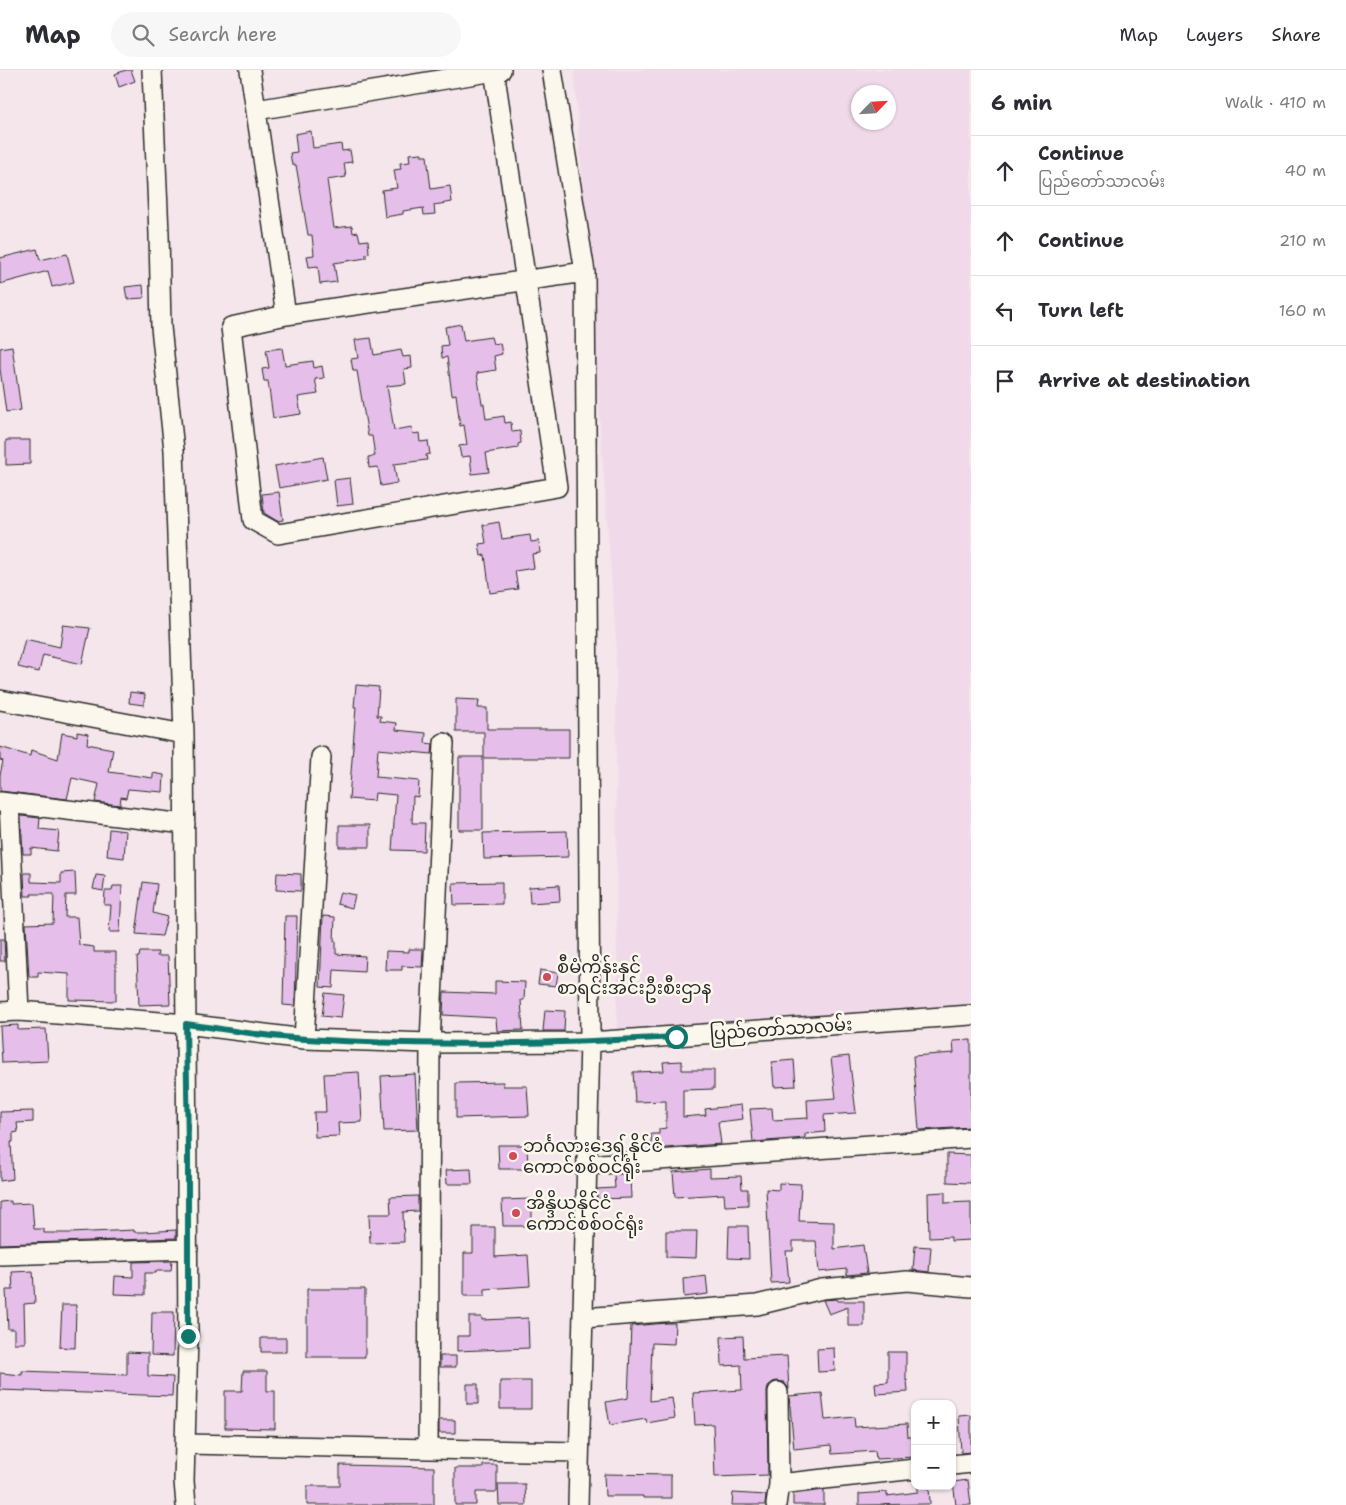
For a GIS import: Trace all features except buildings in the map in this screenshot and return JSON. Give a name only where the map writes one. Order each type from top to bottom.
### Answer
[{"type":"street","points":[[152,70],[161,327],[174,450],[184,734],[188,1249],[184,1482],[186,1505]]},
{"type":"street","points":[[250,70],[286,315]]},
{"type":"street","points":[[256,110],[496,70],[526,281],[557,487],[278,534],[252,520],[231,327],[286,315],[526,281],[585,272]]},
{"type":"street","points":[[552,70],[585,272],[590,1042],[578,1505]]},
{"type":"street","points":[[0,700],[184,734]]},
{"type":"street","points":[[428,1449],[430,1044],[444,743]]},
{"type":"street","points":[[304,1039],[321,758]]},
{"type":"street","points":[[19,1011],[4,802],[185,824]]},
{"type":"street","name":"ပြည်တော်သာလမ်း","points":[[0,1012],[19,1011],[186,1024],[304,1039],[430,1044],[590,1042],[971,1015]]},
{"type":"street","points":[[587,1165],[971,1138]]},
{"type":"street","points":[[0,1255],[188,1249]]},
{"type":"street","points":[[583,1318],[757,1305],[822,1289],[907,1281],[971,1287]]},
{"type":"street","points":[[776,1505],[779,1484],[778,1392]]},
{"type":"street","points":[[185,1444],[579,1452]]},
{"type":"street","points":[[956,1465],[971,1463]]},
{"type":"street","points":[[779,1484],[911,1469]]},
{"type":"shaded area","points":[[574,70],[971,70],[971,1004],[617,1031],[616,642]]},
{"type":"place","name":"စီမံကိန်းနှင့် စာရင်းအင်းဦးစီးဌာန","points":[[547,977]]},
{"type":"place","name":"ဘင်္ဂလားဒေရှ့်နိုင်ငံ ကောင်စစ်ဝင်ရုံး","points":[[513,1156]]},
{"type":"place","name":"အိန္ဒိယနိုင်ငံ ကောင်စစ်ဝင်ရုံး","points":[[516,1213]]},
{"type":"route","points":[[188,1336],[186,1024],[304,1039],[430,1044],[590,1042],[676,1037]]}]
